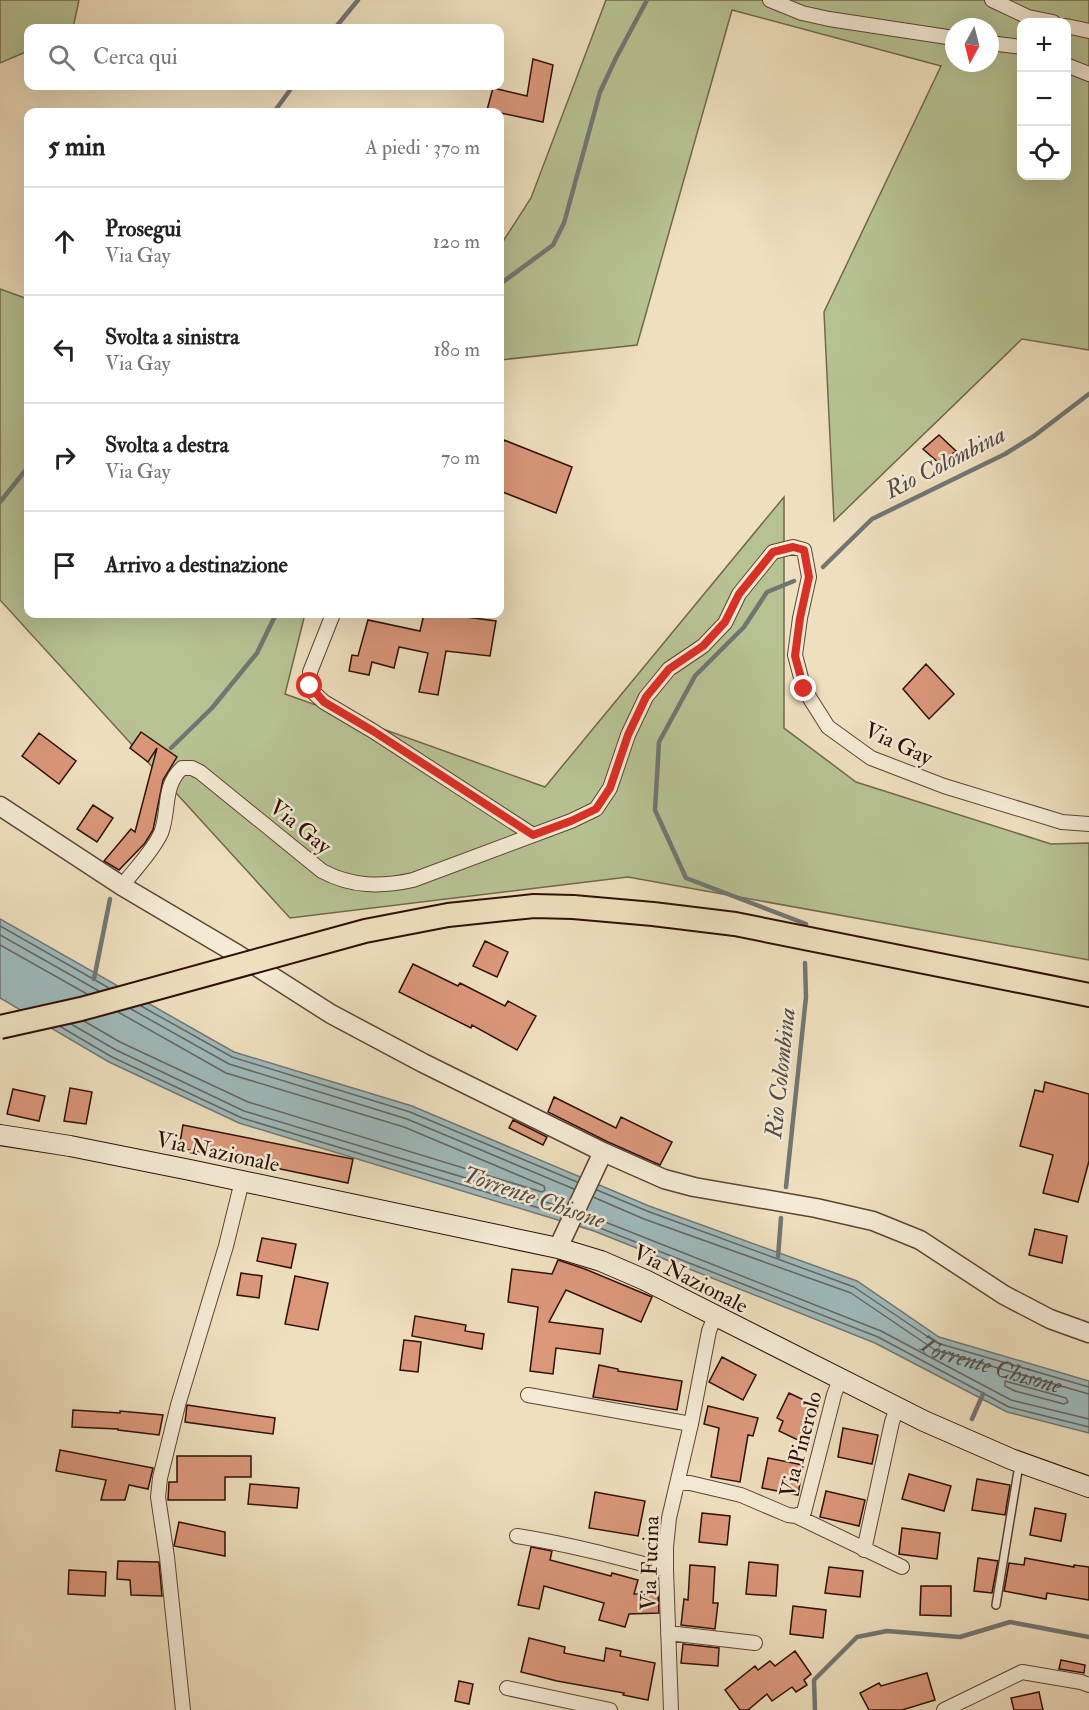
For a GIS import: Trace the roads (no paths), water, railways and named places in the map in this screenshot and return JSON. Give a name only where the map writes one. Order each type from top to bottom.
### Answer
[{"type":"main road","points":[[0,1028],[81,1009],[365,931],[448,915],[534,906],[653,914],[735,924],[1089,995]]},
{"type":"main road","name":"Via Nazionale","points":[[0,1135],[70,1146],[242,1181],[558,1248],[601,1260],[897,1408],[975,1444],[1089,1487]]},
{"type":"street","points":[[770,0],[802,13],[829,19],[945,37]]},
{"type":"street","points":[[992,0],[1033,18]]},
{"type":"street","points":[[1071,27],[1089,31]]},
{"type":"street","points":[[999,44],[1017,46]]},
{"type":"street","points":[[1071,67],[1089,74]]},
{"type":"street","name":"Via Gay","points":[[122,886],[158,840],[162,830],[170,784],[182,768],[192,768],[200,772],[322,871],[335,878],[369,885],[413,880],[571,821],[596,809],[610,788],[628,735],[646,697],[669,669],[703,646],[725,622],[739,594],[773,552],[793,547],[804,550],[809,577],[795,656],[804,689],[828,727],[871,758],[944,786],[1062,822],[1089,824]]},
{"type":"street","points":[[331,618],[310,672],[310,686],[314,693],[324,702],[373,731],[533,835]]},
{"type":"street","points":[[0,806],[122,886],[237,954],[331,1014],[603,1152],[664,1179],[694,1187],[816,1208],[873,1221],[920,1240],[1004,1295],[1050,1319],[1089,1333]]},
{"type":"street","points":[[558,1248],[603,1152]]},
{"type":"street","points":[[183,1710],[167,1557],[158,1497],[159,1488],[178,1405],[226,1246],[242,1181]]},
{"type":"street","name":"Via Fucina","points":[[671,1710],[666,1570],[669,1518],[691,1424],[709,1331],[715,1316]]},
{"type":"street","name":"Via Pinerolo","points":[[796,1516],[804,1512],[840,1379]]},
{"type":"street","points":[[528,1395],[691,1424]]},
{"type":"street","points":[[864,1550],[897,1408]]},
{"type":"street","name":"Via Pinerolo","points":[[677,1485],[690,1483],[741,1495],[788,1515],[796,1516],[902,1567]]},
{"type":"street","points":[[517,1536],[592,1550],[666,1570]]},
{"type":"street","name":"Via Fucina","points":[[668,1633],[755,1643]]},
{"type":"street","points":[[944,1710],[1023,1672],[1089,1685]]},
{"type":"street","points":[[507,1688],[610,1710]]},
{"type":"lane","points":[[996,1605],[1020,1462]]},
{"type":"water","name":"Torrente Chisone","points":[[0,919],[234,1052],[412,1106],[649,1206],[857,1281],[939,1337],[1089,1381],[1089,1433],[1007,1412],[875,1343],[594,1231],[239,1123],[109,1062],[0,998]]},
{"type":"waterway","points":[[338,24],[358,0]]},
{"type":"waterway","points":[[504,281],[553,245],[564,223],[600,92],[647,0]]},
{"type":"waterway","points":[[277,108],[290,90]]},
{"type":"waterway","name":"Rio Colombina","points":[[823,567],[872,519],[1005,454],[1034,436],[1089,394]]},
{"type":"waterway","points":[[0,502],[24,472]]},
{"type":"waterway","name":"Rio Colombina","points":[[794,581],[767,592],[744,627],[695,676],[659,742],[655,810],[686,878],[806,924]]},
{"type":"waterway","points":[[171,748],[212,708],[257,653],[274,618]]},
{"type":"waterway","points":[[94,979],[110,899]]},
{"type":"waterway","name":"Rio Colombina","points":[[786,1187],[806,997],[805,963]]},
{"type":"waterway","name":"Rio Colombina","points":[[778,1257],[781,1218]]},
{"type":"waterway","points":[[972,1419],[983,1394]]},
{"type":"waterway","points":[[815,1710],[814,1680],[857,1637],[887,1631],[960,1637],[1010,1622],[1089,1637]]}]
